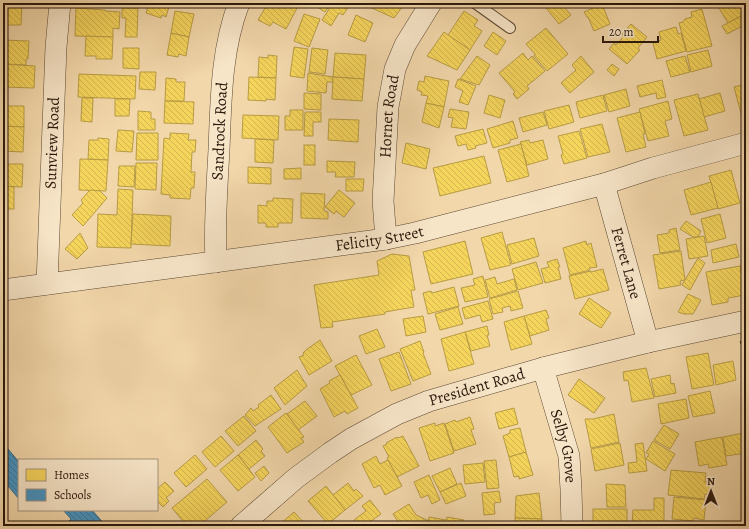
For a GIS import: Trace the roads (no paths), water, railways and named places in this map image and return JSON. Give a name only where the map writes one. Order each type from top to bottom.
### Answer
[{"type":"street","name":"Sunview Road","points":[[47,284],[56,46],[60,3]]},
{"type":"street","name":"Sandrock Road","points":[[216,262],[215,219],[221,90],[228,38],[239,3]]},
{"type":"street","name":"Hornet Road","points":[[386,239],[382,202],[388,107],[395,69],[405,45],[431,3]]},
{"type":"street","name":"Felicity Street","points":[[3,290],[415,234],[604,184],[653,168],[746,143]]},
{"type":"street","name":"Ferret Lane","points":[[604,184],[648,342]]},
{"type":"street","name":"President Road","points":[[241,526],[296,478],[351,439],[374,425],[429,401],[543,368],[648,342],[746,322]]},
{"type":"street","name":"Selby Grove","points":[[543,368],[569,456],[572,489],[572,526]]},
{"type":"lane","points":[[475,3],[510,28]]}]
